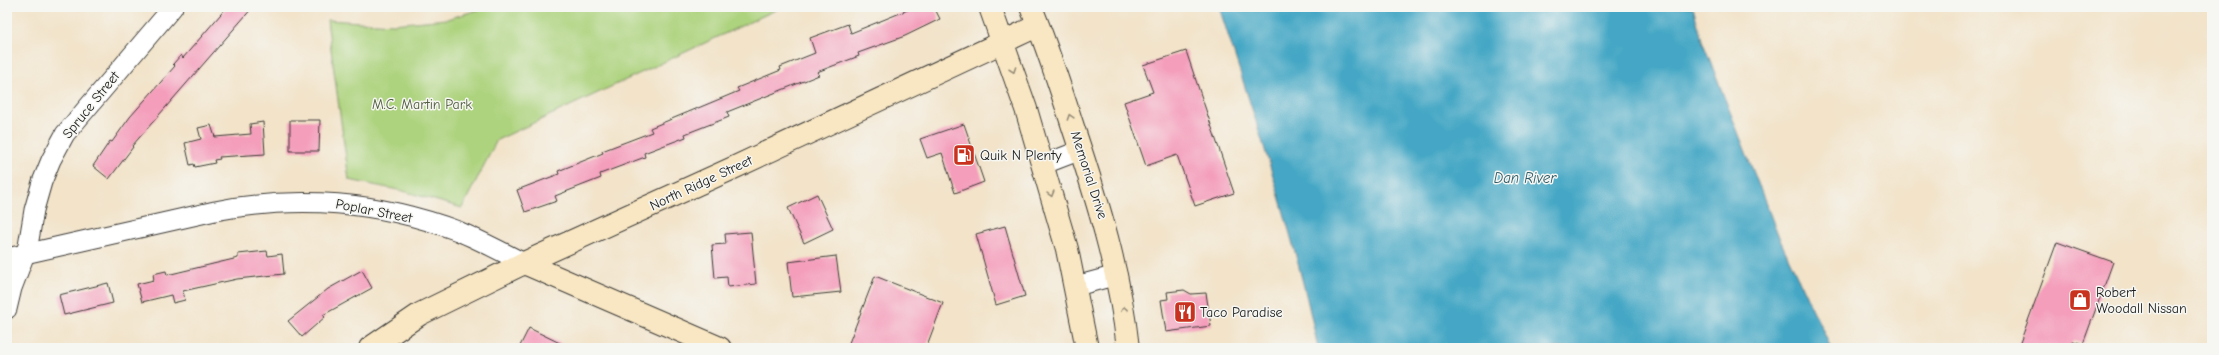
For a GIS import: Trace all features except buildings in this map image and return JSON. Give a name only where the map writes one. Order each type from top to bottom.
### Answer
[{"type":"street","name":"Spruce Street","points":[[7,308],[12,288],[26,254],[42,182],[51,160],[65,134],[173,7]]},
{"type":"street","points":[[990,7],[1004,42],[1067,249],[1076,286],[1087,348]]},
{"type":"street","name":"North Ridge Street","points":[[370,348],[420,314],[524,263],[1004,42],[1034,16]]},
{"type":"street","name":"Memorial Drive","points":[[1034,16],[1081,150],[1106,229],[1117,275],[1128,348]]},
{"type":"street","points":[[1042,165],[1081,150]]},
{"type":"street","name":"Poplar Street","points":[[7,258],[247,205],[287,201],[327,202],[367,206],[415,218],[458,232],[524,263],[720,348]]},
{"type":"street","points":[[1076,286],[1117,275]]},
{"type":"green space","name":"M.C. Martin Park","points":[[488,7],[782,7],[497,140],[462,208],[403,191],[349,180],[327,20],[393,24],[447,19]]},
{"type":"water","name":"Dan River","points":[[1219,7],[1693,7],[1702,40],[1781,242],[1831,348],[1318,348],[1286,219]]},
{"type":"place","name":"Quik N Plenty","points":[[964,155]]},
{"type":"place","name":"Robert Woodall Nissan","points":[[2080,300]]},
{"type":"place","name":"Taco Paradise","points":[[1185,312]]}]
